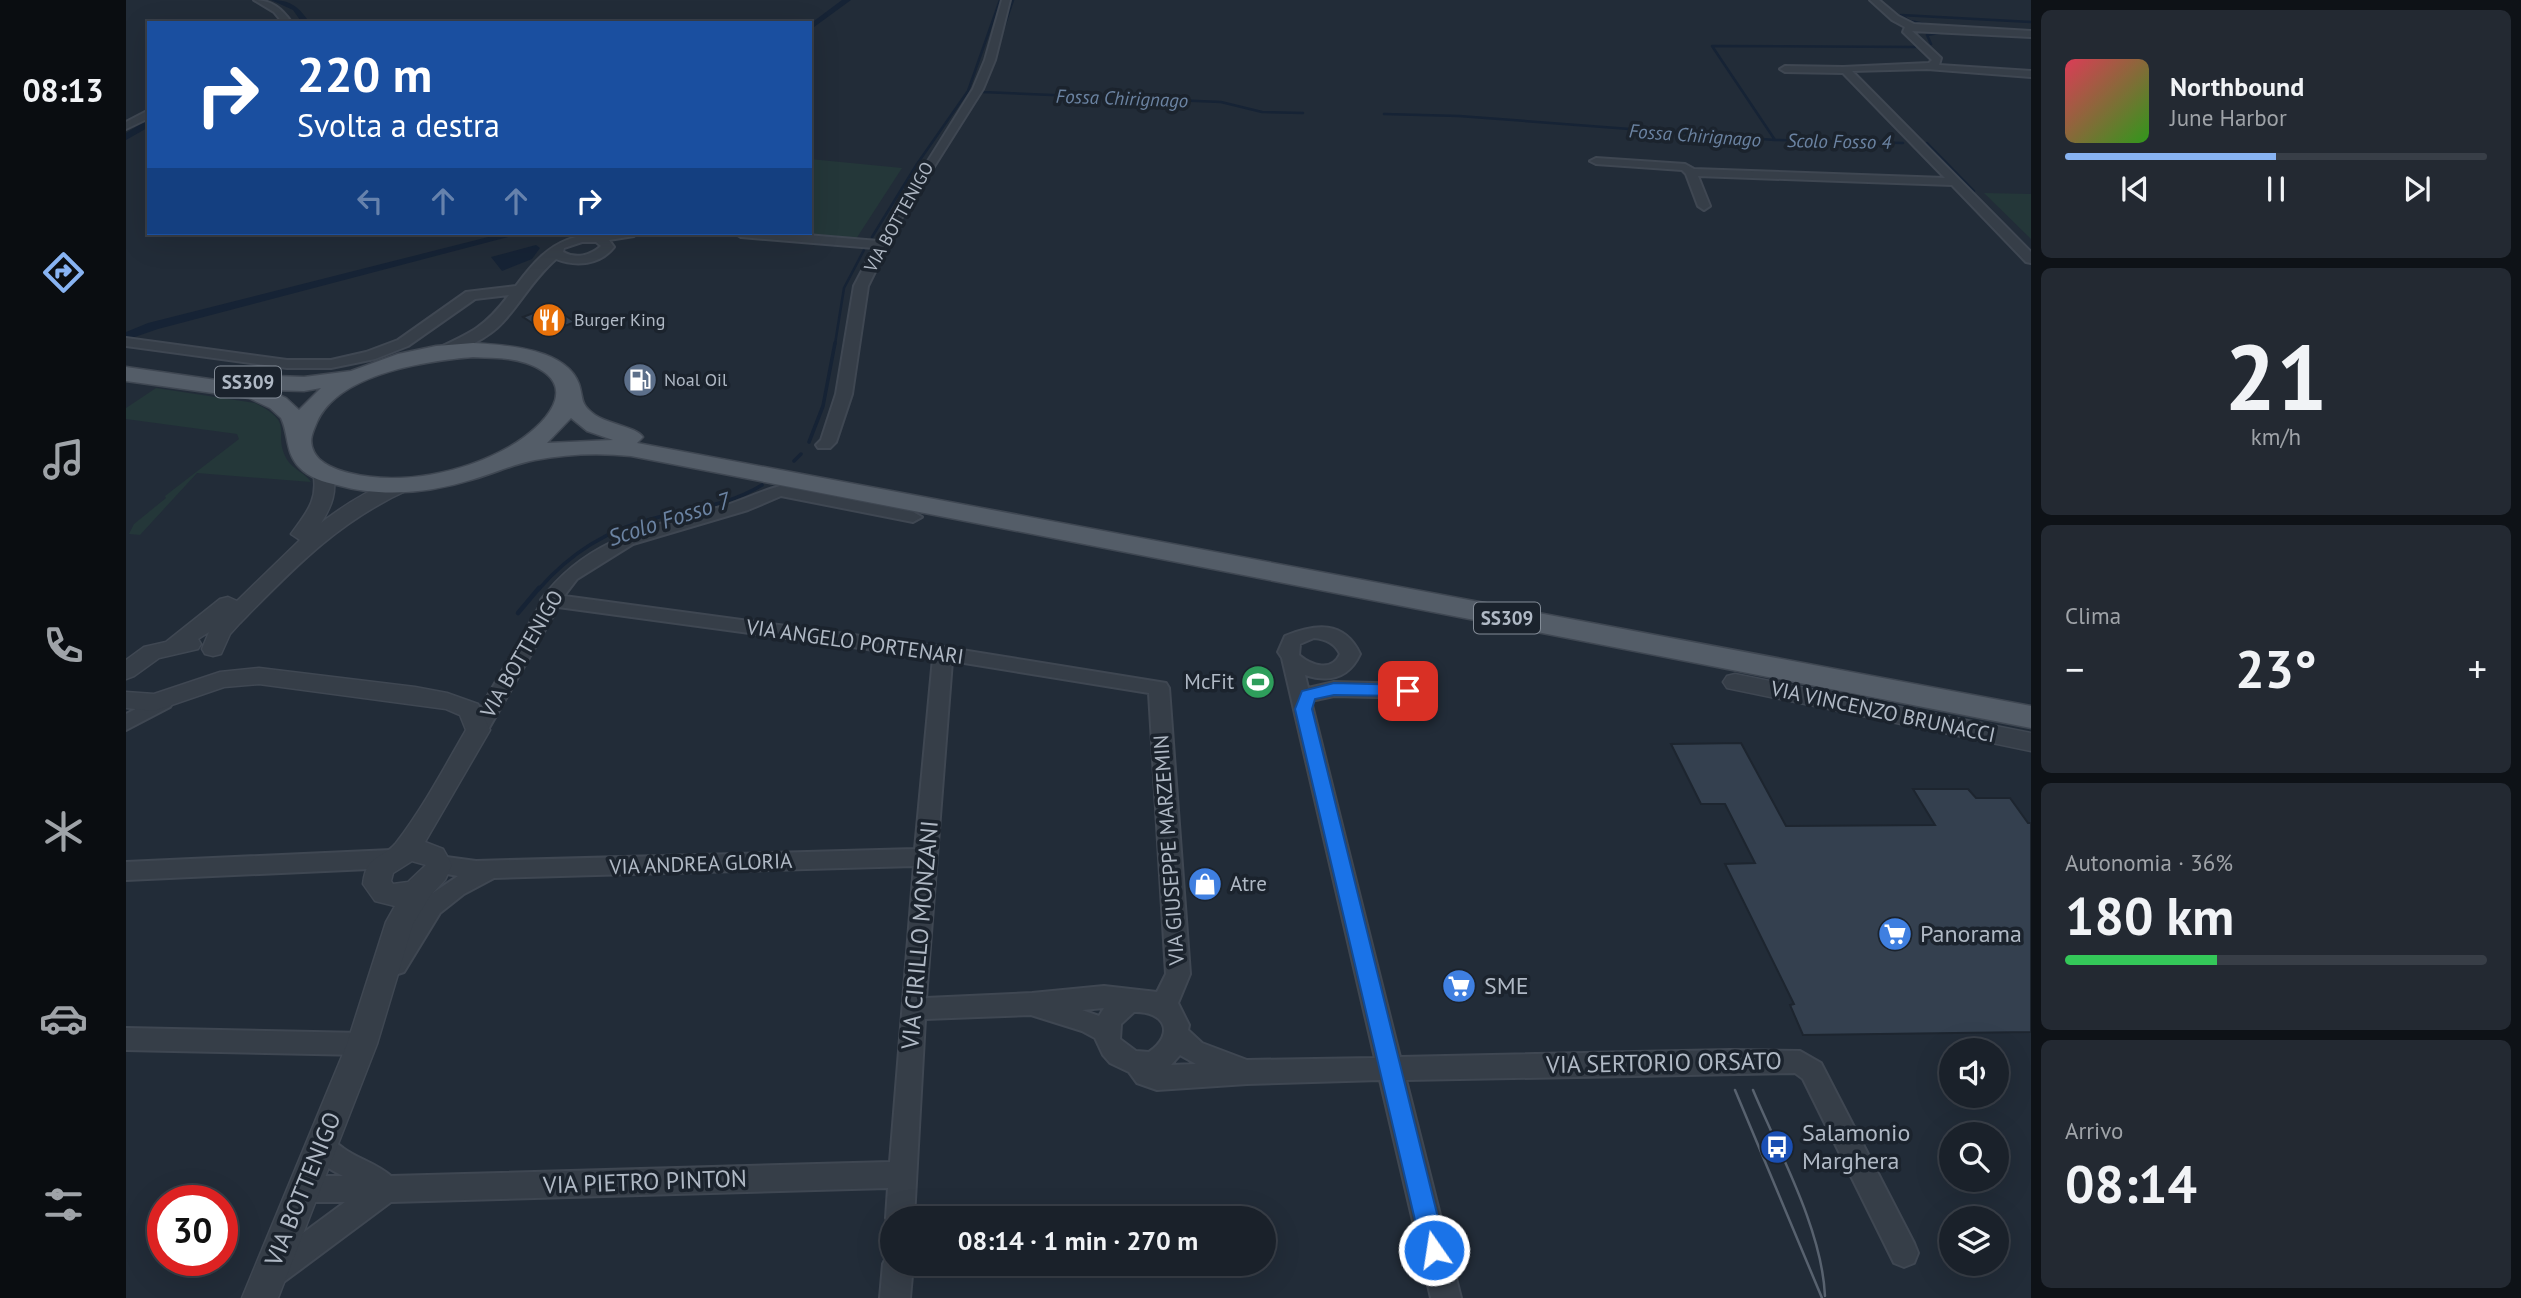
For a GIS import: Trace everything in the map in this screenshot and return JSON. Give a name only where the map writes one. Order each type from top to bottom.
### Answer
[{"type":"main road","name":"SS309","points":[[298,438],[306,418],[319,403],[338,388],[369,372],[397,362],[441,352],[508,352],[533,357],[559,372],[568,385],[569,400],[578,414],[593,425],[626,437],[2031,703]]},
{"type":"main road","name":"SS309","points":[[126,365],[274,385],[326,381],[369,372]]},
{"type":"main road","name":"SS309","points":[[126,374],[254,392],[266,397],[290,414],[298,430],[299,446],[307,461],[323,472],[359,483],[405,484],[458,476],[507,459],[562,448],[598,446],[631,449],[2031,717]]},
{"type":"main road","name":"SS309","points":[[507,459],[550,431],[559,421],[569,400]]},
{"type":"main road","points":[[1525,621],[1694,674],[1735,682]]},
{"type":"street","points":[[258,0],[277,10],[286,21]]},
{"type":"street","name":"VIA BOTTENIGO","points":[[824,445],[828,442],[844,394],[861,286],[908,198],[982,80],[1006,0]]},
{"type":"street","points":[[1874,0],[1900,22],[1912,27],[2031,34]]},
{"type":"street","points":[[1912,27],[1906,30],[1938,60],[1930,67]]},
{"type":"street","points":[[1921,44],[1918,35],[1924,29]]},
{"type":"street","points":[[1785,69],[1930,67],[2031,74]]},
{"type":"street","points":[[1846,70],[2031,259]]},
{"type":"street","points":[[126,126],[147,114]]},
{"type":"street","points":[[1596,161],[1681,166],[1691,172],[1955,182]]},
{"type":"street","points":[[1691,172],[1704,206]]},
{"type":"street","points":[[561,256],[565,243],[615,235]]},
{"type":"street","points":[[441,352],[473,338],[497,321],[518,290],[539,266],[561,256],[595,257],[628,235]]},
{"type":"street","points":[[764,235],[882,245]]},
{"type":"street","points":[[592,238],[604,241],[608,247]]},
{"type":"street","points":[[131,343],[287,364],[331,364],[370,356],[403,342],[471,295],[518,290]]},
{"type":"street","points":[[497,321],[497,337],[508,352]]},
{"type":"street","points":[[175,645],[211,620],[313,521],[327,494],[323,472]]},
{"type":"street","points":[[213,649],[220,632],[231,619],[331,523],[366,500],[405,484]]},
{"type":"street","name":"VIA BOTTENIGO","points":[[263,1289],[362,1044],[383,983],[425,823],[550,600],[571,575],[627,540],[742,506],[780,491],[913,516]]},
{"type":"street","name":"VIA ANGELO PORTENARI","points":[[550,600],[943,653],[1159,688]]},
{"type":"street","points":[[1306,702],[1310,688],[1349,660],[1348,648],[1337,638],[1321,633],[1304,634],[1292,640],[1288,652],[1306,702],[1446,1298]]},
{"type":"street","points":[[126,671],[152,652],[191,643],[213,649],[219,661],[216,670],[197,688]]},
{"type":"street","name":"VIA CIRILLO MONZANI","points":[[901,1206],[913,1009],[943,653]]},
{"type":"street","points":[[1291,659],[1306,669],[1334,670],[1377,684],[1412,691],[1334,689],[1306,702]]},
{"type":"street","points":[[1334,670],[1346,686],[1359,690]]},
{"type":"street","points":[[126,723],[163,702],[197,688],[233,677],[264,677],[447,700],[470,710],[478,730]]},
{"type":"street","name":"VIA VINCENZO BRUNACCI","points":[[1735,682],[2031,742]]},
{"type":"street","name":"VIA GIUSEPPE MARZEMIN","points":[[1159,688],[1178,974],[1169,996],[1160,1006]]},
{"type":"street","points":[[126,700],[136,703],[163,702]]},
{"type":"street","name":"VIA ANDREA GLORIA","points":[[409,877],[483,870],[926,857]]},
{"type":"street","points":[[126,871],[343,860],[368,871],[409,877]]},
{"type":"street","points":[[383,983],[432,906],[483,870]]},
{"type":"street","points":[[913,1009],[1032,1004],[1104,997],[1146,1001],[1160,1006],[1174,1019],[1177,1036],[1173,1048],[1164,1057],[1151,1062],[1137,1062],[1123,1058],[1113,1049],[1106,1032],[1090,1023],[1032,1004]]},
{"type":"street","points":[[1106,1032],[1112,1014],[1134,1001]]},
{"type":"street","name":"VIA SERTORIO ORSATO","points":[[1177,1036],[1193,1051],[1247,1072]]},
{"type":"street","points":[[126,1039],[362,1044]]},
{"type":"street","name":"VIA SERTORIO ORSATO","points":[[1137,1062],[1146,1075],[1157,1079],[1247,1072],[1719,1061],[1800,1062],[1815,1077],[1904,1253]]},
{"type":"street","points":[[263,1289],[290,1258],[386,1189],[368,1174],[332,1157],[321,1144]]},
{"type":"street","name":"VIA PIETRO PINTON","points":[[303,1189],[903,1175]]},
{"type":"street","points":[[895,1298],[897,1276]]},
{"type":"shaded area","points":[[812,159],[902,168],[856,239],[812,235]]},
{"type":"shaded area","points":[[1984,193],[2031,194],[2031,239]]},
{"type":"shaded area","points":[[156,388],[255,403],[268,410],[280,423],[282,449],[286,458],[311,482],[197,473],[140,535],[129,534],[134,524],[166,498],[165,496],[239,439],[237,434],[126,419],[126,408]]},
{"type":"water","points":[[536,245],[540,248],[532,259],[502,271],[491,257]]},
{"type":"building","name":"Burger King","points":[[551,306],[575,322],[552,331],[543,325],[538,327],[523,317]]},
{"type":"building","name":"Panorama","points":[[1741,743],[1786,826],[1935,825],[1913,789],[1968,789],[1976,798],[2010,798],[2028,823],[2031,823],[2031,1032],[1803,1035],[1790,1005],[1794,1004],[1725,864],[1755,863],[1725,804],[1701,804],[1671,744]]},
{"type":"waterway","points":[[275,0],[296,8],[305,21]]},
{"type":"waterway","points":[[812,26],[847,0]]},
{"type":"waterway","name":"Scolo Fosso 7","points":[[872,237],[917,164],[968,91],[1000,0]]},
{"type":"waterway","name":"Fossa Chirignago","points":[[1013,0],[982,92],[1221,102],[1262,112],[1303,113]]},
{"type":"waterway","name":"Fossa Chirignago","points":[[1929,25],[1910,21],[1901,15],[2031,22]]},
{"type":"waterway","name":"Fossa Chirignago","points":[[1931,44],[1927,35],[1945,32]]},
{"type":"waterway","name":"Fossa Chirignago","points":[[1775,140],[1712,46],[1915,47]]},
{"type":"waterway","name":"Fossa Chirignago","points":[[1384,114],[1459,116],[1775,140]]},
{"type":"waterway","points":[[126,137],[147,123]]},
{"type":"waterway","name":"Scolo Fosso 4","points":[[1775,140],[1903,143]]},
{"type":"waterway","name":"Scolo Fosso 4","points":[[1927,143],[1974,191]]},
{"type":"waterway","points":[[126,336],[153,326],[509,235]]},
{"type":"waterway","name":"Scolo Fosso 7","points":[[835,344],[844,288],[864,250]]},
{"type":"waterway","name":"Scolo Fosso 7","points":[[809,442],[823,406],[835,343]]},
{"type":"waterway","name":"Scolo Fosso 7","points":[[794,461],[801,454]]},
{"type":"waterway","name":"Scolo Fosso 7","points":[[538,590],[576,554],[606,536],[655,518],[724,502],[762,485]]},
{"type":"waterway","name":"Scolo Fosso 7","points":[[518,613],[539,588]]},
{"type":"tram line","points":[[1735,1090],[1822,1298]]},
{"type":"tram line","points":[[1753,1090],[1808,1218],[1822,1270],[1825,1296]]},
{"type":"place","name":"Burger King","points":[[549,320]]},
{"type":"place","name":"Noal Oil","points":[[640,380]]},
{"type":"place","name":"McFit","points":[[1258,682]]},
{"type":"place","name":"Atre","points":[[1205,884]]},
{"type":"place","name":"Panorama","points":[[1895,934]]},
{"type":"place","name":"SME","points":[[1459,986]]},
{"type":"place","name":"Salamonio Marghera","points":[[1777,1147]]},
{"type":"route","points":[[1408,691],[1334,689],[1308,695],[1304,709],[1434,1250]]}]
